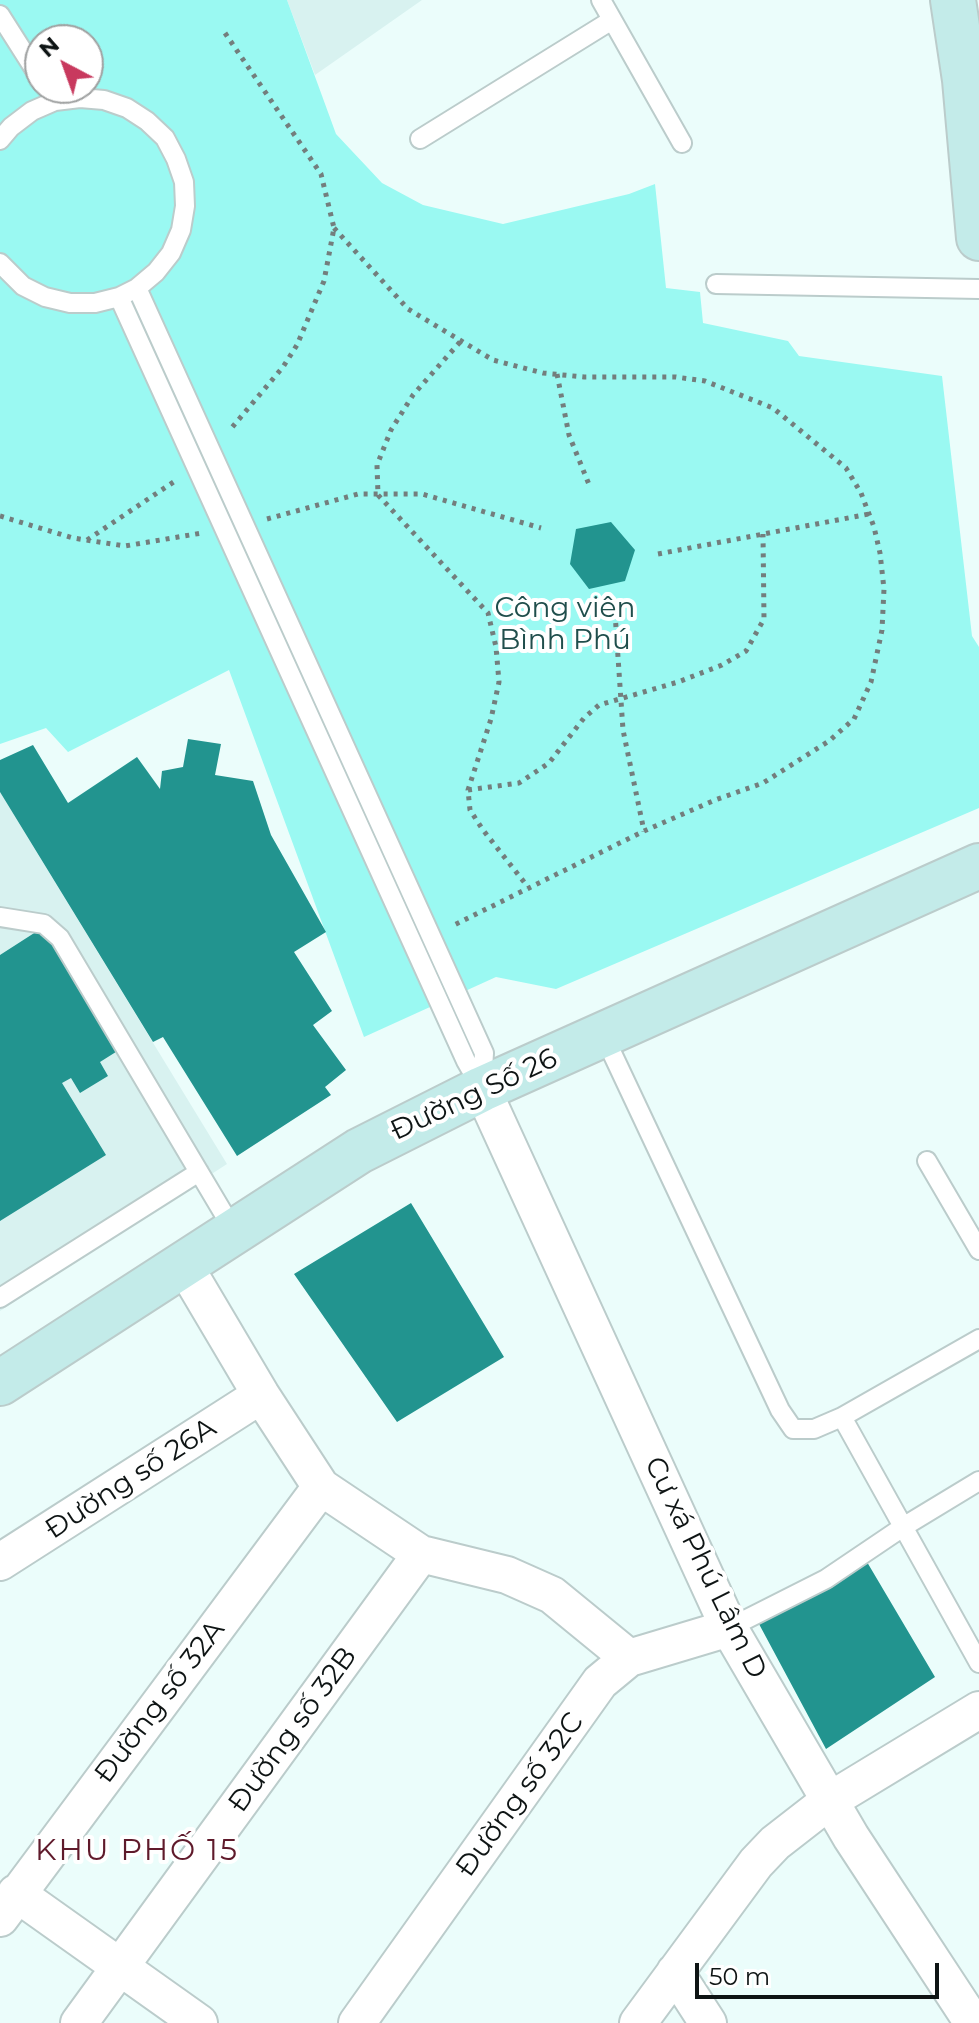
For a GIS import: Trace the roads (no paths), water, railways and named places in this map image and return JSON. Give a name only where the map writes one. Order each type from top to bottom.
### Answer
[{"type":"street","points":[[953,0],[965,80],[979,238]]},
{"type":"street","name":"Đường Số 26","points":[[0,1383],[359,1151],[482,1089],[855,919],[979,866]]},
{"type":"street","name":"Cư xá Phú Lâm D","points":[[482,1089],[729,1628],[829,1801],[973,2023]]},
{"type":"street","points":[[184,1265],[261,1395],[321,1487],[421,1554],[507,1575],[552,1595],[629,1658]]},
{"type":"street","name":"Đường số 26A","points":[[0,1562],[261,1395]]},
{"type":"street","name":"Đường số 32A","points":[[8,1905],[321,1487]]},
{"type":"street","name":"Đường số 32B","points":[[79,2023],[421,1554]]},
{"type":"street","name":"Đường số 32C","points":[[357,2023],[600,1682],[629,1658],[729,1628]]},
{"type":"street","points":[[638,2023],[756,1863],[775,1843],[829,1801],[979,1710]]},
{"type":"street","points":[[8,1905],[119,1968],[199,2023]]},
{"type":"street","points":[[675,1972],[708,2023]]},
{"type":"lane","points":[[601,0],[682,143]]},
{"type":"lane","points":[[0,15],[24,53]]},
{"type":"lane","points":[[420,139],[612,20]]},
{"type":"lane","points":[[2,268],[23,286],[45,297],[70,303],[95,303],[119,297],[137,288],[156,272],[171,253],[181,230],[185,206],[184,182],[176,159],[165,138],[147,121],[127,108],[104,100]]},
{"type":"lane","points":[[0,140],[40,104]]},
{"type":"lane","points":[[716,284],[979,289]]},
{"type":"lane","points":[[137,288],[484,1053],[482,1089]]},
{"type":"lane","points":[[119,297],[466,1061],[482,1089]]},
{"type":"lane","points":[[0,917],[44,924],[60,938],[234,1231]]},
{"type":"lane","points":[[604,1036],[780,1410],[793,1429],[814,1429],[842,1417],[979,1339]]},
{"type":"lane","points":[[927,1161],[979,1250]]},
{"type":"lane","points":[[0,1298],[199,1172]]},
{"type":"lane","points":[[842,1417],[979,1663]]},
{"type":"lane","points":[[729,1628],[826,1579],[979,1481]]},
{"type":"district","name":"KHU PHỐ 15","points":[[137,1851]]},
{"type":"park label","name":"Công viên Bình Phú","points":[[565,625]]}]
